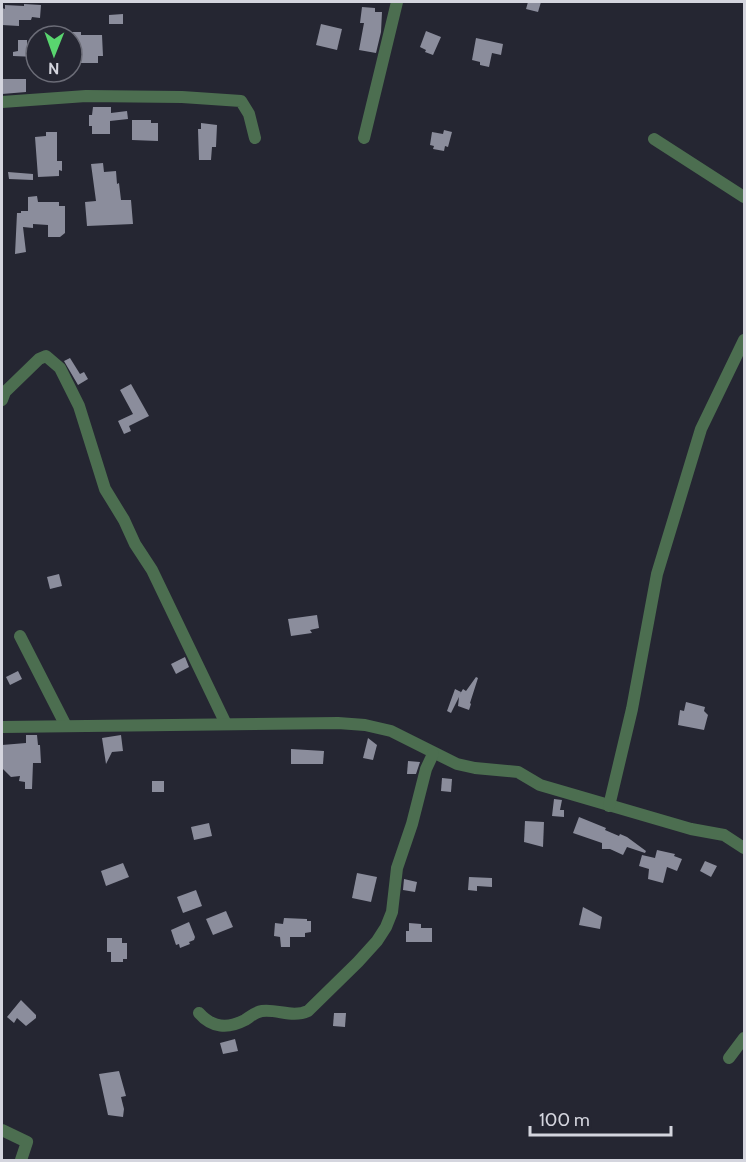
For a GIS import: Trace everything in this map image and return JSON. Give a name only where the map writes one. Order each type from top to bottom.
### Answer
[{"type":"street","points":[[364,138],[397,2]]},
{"type":"street","points":[[2,102],[86,96],[241,101],[249,114],[255,138]]},
{"type":"street","points":[[654,139],[744,197]]},
{"type":"street","points":[[609,806],[632,709],[657,574],[701,429],[744,340]]},
{"type":"street","points":[[2,400],[5,392],[39,359],[46,356],[60,368],[79,406],[105,489],[152,570],[226,724]]},
{"type":"street","points":[[20,636],[66,726]]},
{"type":"street","points":[[2,727],[338,723],[365,725],[391,731],[434,754],[468,767],[519,772],[540,785],[691,829],[724,836],[744,848]]},
{"type":"street","points":[[199,1012],[209,1022],[224,1026],[230,1026],[261,1011],[299,1015],[308,1011],[376,941],[386,927],[392,912],[397,868],[408,840],[426,769],[434,754]]},
{"type":"street","points":[[729,1058],[744,1038]]},
{"type":"street","points":[[2,1130],[27,1142],[21,1161]]},
{"type":"building","points":[[528,2],[541,2],[538,12],[526,9]]},
{"type":"building","points":[[24,4],[41,5],[40,18],[19,20],[19,26],[2,25],[2,8],[5,9],[5,5],[24,6]]},
{"type":"building","points":[[362,7],[375,8],[375,12],[382,12],[381,32],[376,53],[359,50],[364,23],[360,23]]},
{"type":"building","points":[[123,14],[123,24],[109,24],[109,15]]},
{"type":"building","points":[[321,24],[342,29],[337,50],[316,45]]},
{"type":"building","points":[[426,31],[441,37],[433,55],[420,47]]},
{"type":"building","points":[[84,35],[102,35],[103,56],[98,56],[98,63],[84,63]]},
{"type":"building","points":[[476,38],[503,44],[501,55],[492,53],[489,67],[472,60]]},
{"type":"building","points":[[18,40],[24,40],[24,56],[13,56],[13,52],[18,51]]},
{"type":"building","points":[[2,79],[24,79],[26,92],[2,94]]},
{"type":"building","points":[[93,107],[111,107],[111,113],[127,111],[128,119],[110,121],[110,134],[92,134],[89,115],[92,115]]},
{"type":"building","points":[[132,120],[151,120],[151,123],[158,123],[158,141],[132,140]]},
{"type":"building","points":[[201,123],[217,125],[216,147],[212,147],[211,160],[199,160],[198,129],[201,129]]},
{"type":"building","points":[[444,130],[452,132],[448,147],[445,146],[444,151],[433,149],[434,146],[430,145],[432,132],[443,134]]},
{"type":"building","points":[[46,132],[57,132],[57,161],[62,161],[62,171],[59,170],[59,176],[38,177],[35,137],[46,136]]},
{"type":"building","points":[[103,163],[104,172],[116,171],[121,200],[131,200],[133,224],[87,226],[85,202],[96,201],[91,164]]},
{"type":"building","points":[[8,172],[33,174],[33,180],[9,179]]},
{"type":"building","points":[[37,196],[38,202],[59,202],[59,206],[65,206],[65,233],[60,237],[48,237],[48,225],[33,224],[33,228],[23,227],[26,252],[15,254],[17,213],[28,211],[28,197]]},
{"type":"building","points":[[70,358],[80,374],[84,372],[88,379],[78,385],[64,361]]},
{"type":"building","points":[[131,384],[149,416],[129,426],[131,431],[124,434],[118,421],[133,414],[120,390]]},
{"type":"building","points":[[59,574],[62,586],[50,589],[47,577]]},
{"type":"building","points":[[317,615],[319,628],[310,630],[312,633],[291,636],[288,619]]},
{"type":"building","points":[[185,657],[189,667],[176,674],[171,664]]},
{"type":"building","points":[[18,671],[22,679],[10,685],[6,677]]},
{"type":"building","points":[[476,677],[478,678],[469,710],[458,706],[459,697],[451,713],[447,711],[455,689],[461,692],[460,694],[463,689],[466,691]]},
{"type":"building","points":[[686,702],[705,707],[704,711],[708,715],[704,730],[678,725],[680,710],[684,711]]},
{"type":"building","points":[[26,735],[37,735],[38,745],[40,745],[41,763],[33,763],[32,789],[25,789],[25,782],[19,781],[20,776],[11,777],[2,768],[2,745],[26,743]]},
{"type":"building","points":[[121,735],[123,751],[112,752],[106,764],[102,738]]},
{"type":"building","points":[[368,738],[377,745],[373,760],[363,758]]},
{"type":"building","points":[[291,749],[324,751],[323,764],[291,764]]},
{"type":"building","points":[[408,761],[420,762],[416,774],[407,774]]},
{"type":"building","points":[[442,778],[452,779],[451,792],[441,791]]},
{"type":"building","points":[[152,781],[164,781],[164,792],[152,792]]},
{"type":"building","points":[[554,799],[562,800],[560,810],[564,810],[564,817],[552,816]]},
{"type":"building","points":[[579,817],[619,836],[620,834],[627,837],[646,851],[645,853],[627,847],[623,855],[610,849],[602,849],[602,843],[573,833]]},
{"type":"building","points":[[525,821],[544,822],[543,847],[524,842]]},
{"type":"building","points":[[209,823],[212,836],[194,840],[191,827]]},
{"type":"building","points":[[657,850],[675,854],[674,856],[682,859],[677,871],[667,867],[663,883],[648,879],[649,869],[639,866],[642,855],[655,858]]},
{"type":"building","points":[[705,861],[717,866],[711,877],[700,871]]},
{"type":"building","points":[[123,863],[129,877],[106,886],[101,871]]},
{"type":"building","points":[[357,873],[377,877],[371,902],[352,898]]},
{"type":"building","points":[[469,877],[492,878],[492,887],[477,886],[477,891],[468,890]]},
{"type":"building","points":[[404,879],[417,882],[415,892],[403,890]]},
{"type":"building","points":[[196,890],[202,906],[183,913],[177,897]]},
{"type":"building","points":[[583,907],[602,917],[600,929],[579,925]]},
{"type":"building","points":[[226,911],[233,927],[213,935],[206,919]]},
{"type":"building","points":[[284,918],[311,921],[311,932],[305,933],[305,937],[290,937],[290,947],[281,947],[280,937],[274,936],[275,923],[283,924]]},
{"type":"building","points":[[189,922],[194,940],[180,948],[179,944],[176,945],[171,930]]},
{"type":"building","points":[[409,923],[421,924],[421,928],[432,928],[432,942],[406,942]]},
{"type":"building","points":[[107,938],[122,938],[122,943],[127,943],[127,959],[123,959],[123,962],[111,962],[111,952],[107,952]]},
{"type":"building","points":[[21,1000],[36,1015],[36,1018],[26,1026],[17,1018],[14,1023],[7,1017]]},
{"type":"building","points":[[334,1013],[346,1013],[345,1027],[333,1026]]},
{"type":"building","points":[[235,1039],[238,1051],[223,1054],[220,1043]]},
{"type":"building","points":[[119,1071],[126,1096],[121,1097],[123,1117],[108,1115],[99,1074]]}]
